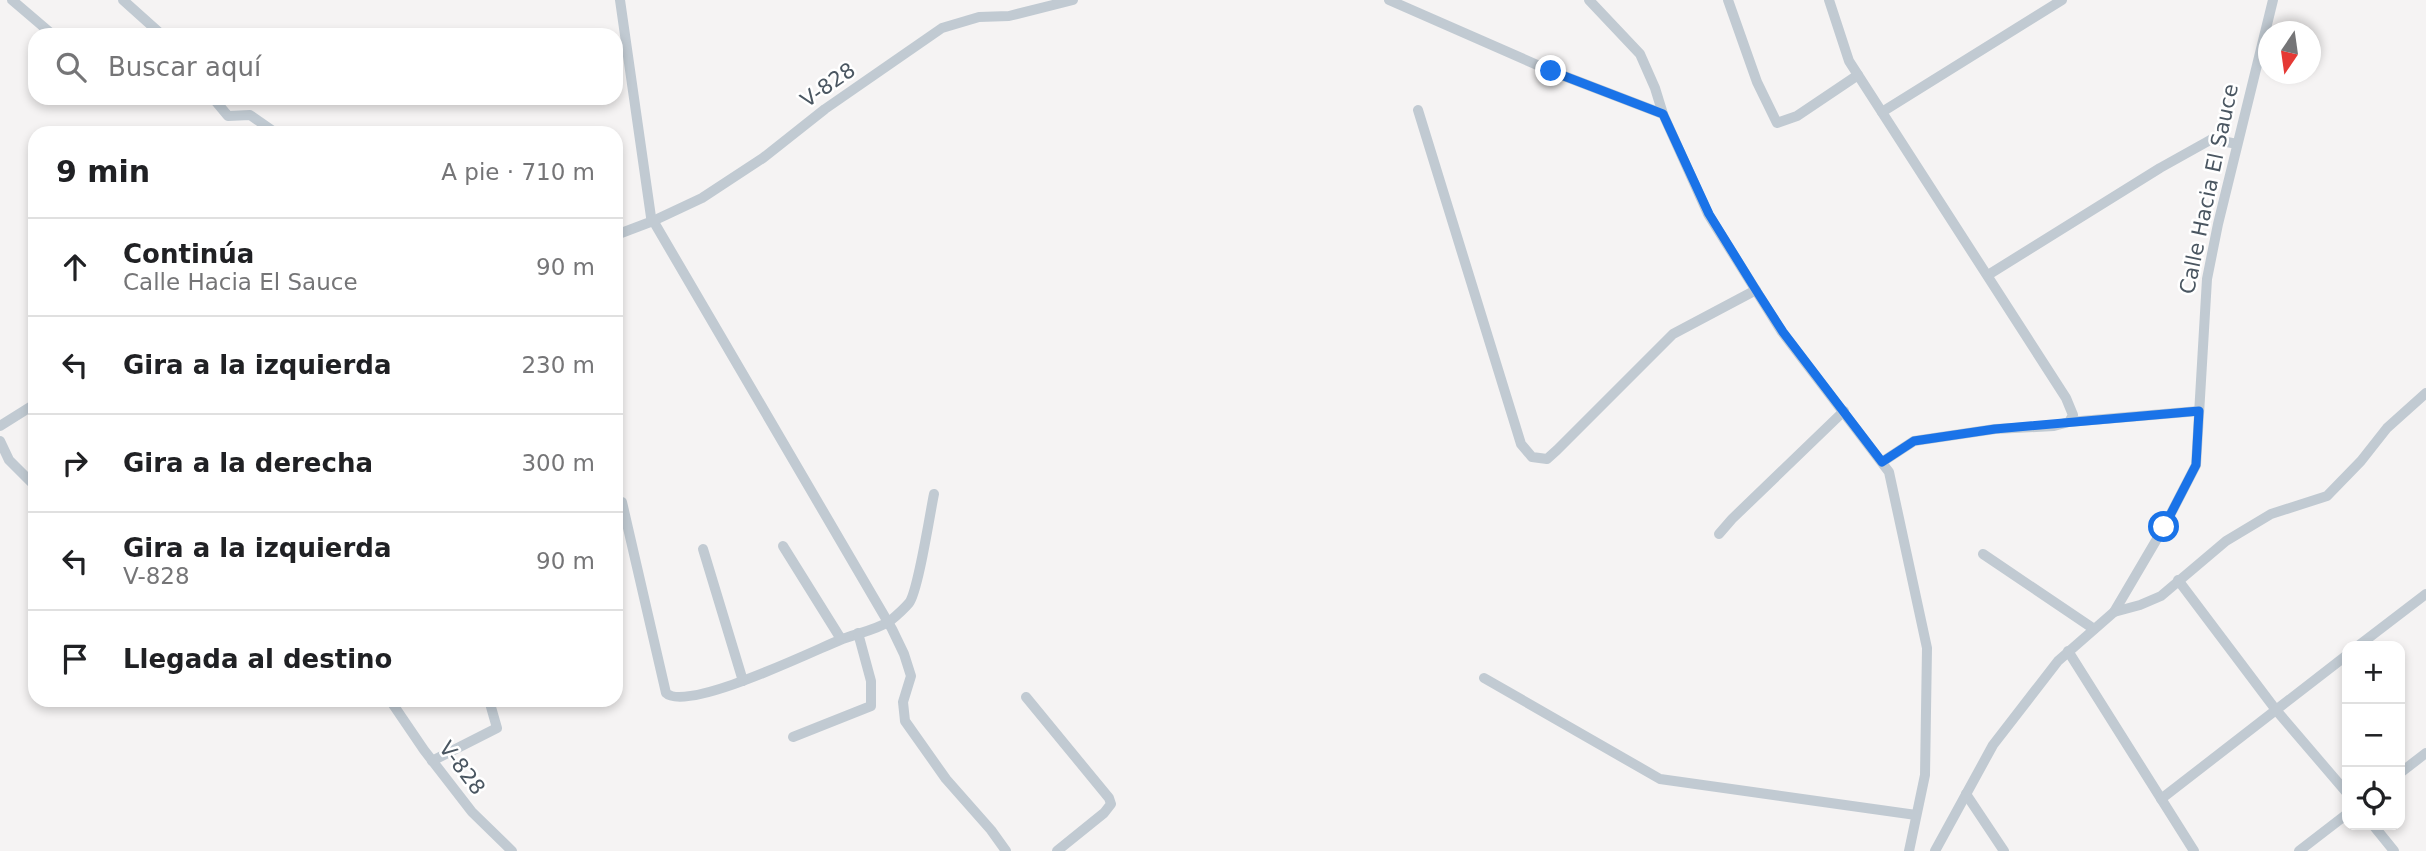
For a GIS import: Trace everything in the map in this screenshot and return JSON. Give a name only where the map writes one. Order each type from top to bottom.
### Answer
[{"type":"street","points":[[12,0],[45,28]]},
{"type":"street","points":[[123,0],[154,28]]},
{"type":"street","points":[[620,0],[651,217],[888,622],[904,654],[911,676],[903,702],[905,722],[946,779],[1006,851]]},
{"type":"street","name":"V-828","points":[[623,232],[702,198],[763,158],[825,109],[942,28],[979,17],[1009,16],[1073,0]]},
{"type":"street","points":[[1389,0],[1551,71],[1663,114]]},
{"type":"street","points":[[1589,0],[1640,54],[1663,114],[1709,214],[1756,290],[1783,332],[1889,472],[1927,648],[1924,775],[1909,851]]},
{"type":"street","points":[[1728,0],[1757,82],[1777,123],[1797,116],[1858,75]]},
{"type":"street","points":[[1829,0],[1849,61],[2066,398],[2073,415],[2069,422]]},
{"type":"street","points":[[1882,112],[2062,0]]},
{"type":"street","name":"Calle Hacia El Sauce","points":[[1935,851],[1993,745],[2068,651],[2114,612],[2196,465],[2207,279],[2273,0]]},
{"type":"street","points":[[219,105],[228,116],[250,115],[266,126]]},
{"type":"street","points":[[1418,110],[1521,444],[1532,457],[1547,459],[1673,334],[1756,290]]},
{"type":"street","points":[[1988,275],[2127,188],[2212,139],[2237,144]]},
{"type":"street","points":[[2114,612],[2161,596],[2226,541],[2271,514],[2327,496],[2361,461],[2387,428],[2426,393]]},
{"type":"street","points":[[0,426],[28,408]]},
{"type":"street","points":[[1719,534],[1844,411]]},
{"type":"street","points":[[1882,462],[1914,441],[1995,429],[2054,426],[2069,422],[2199,411]]},
{"type":"street","points":[[0,441],[9,460],[28,479]]},
{"type":"street","points":[[623,506],[666,693],[677,698],[712,692],[743,681],[888,622],[911,601],[934,494]]},
{"type":"street","points":[[783,545],[841,639]]},
{"type":"street","points":[[702,549],[743,681]]},
{"type":"street","points":[[1983,554],[2094,629]]},
{"type":"street","points":[[2178,580],[2276,710],[2342,787]]},
{"type":"street","points":[[2365,641],[2426,594]]},
{"type":"street","points":[[793,737],[871,706],[871,681],[858,633]]},
{"type":"street","points":[[2068,651],[2194,851]]},
{"type":"street","points":[[2161,799],[2342,659]]},
{"type":"street","points":[[1484,678],[1660,779],[1916,815]]},
{"type":"street","points":[[1026,697],[1109,798],[1111,804],[1104,813],[1057,851]]},
{"type":"street","name":"V-828","points":[[395,707],[472,813],[512,851]]},
{"type":"street","points":[[432,761],[496,728],[491,707]]},
{"type":"street","points":[[2405,769],[2426,753]]},
{"type":"street","points":[[1966,794],[2004,851]]},
{"type":"street","points":[[2299,851],[2342,818]]},
{"type":"street","points":[[2377,830],[2394,851]]},
{"type":"route","points":[[1551,71],[1663,114],[1709,214],[1756,290],[1783,332],[1882,462],[1914,441],[1995,429],[2054,426],[2069,422],[2199,411],[2196,465],[2164,527]]}]
